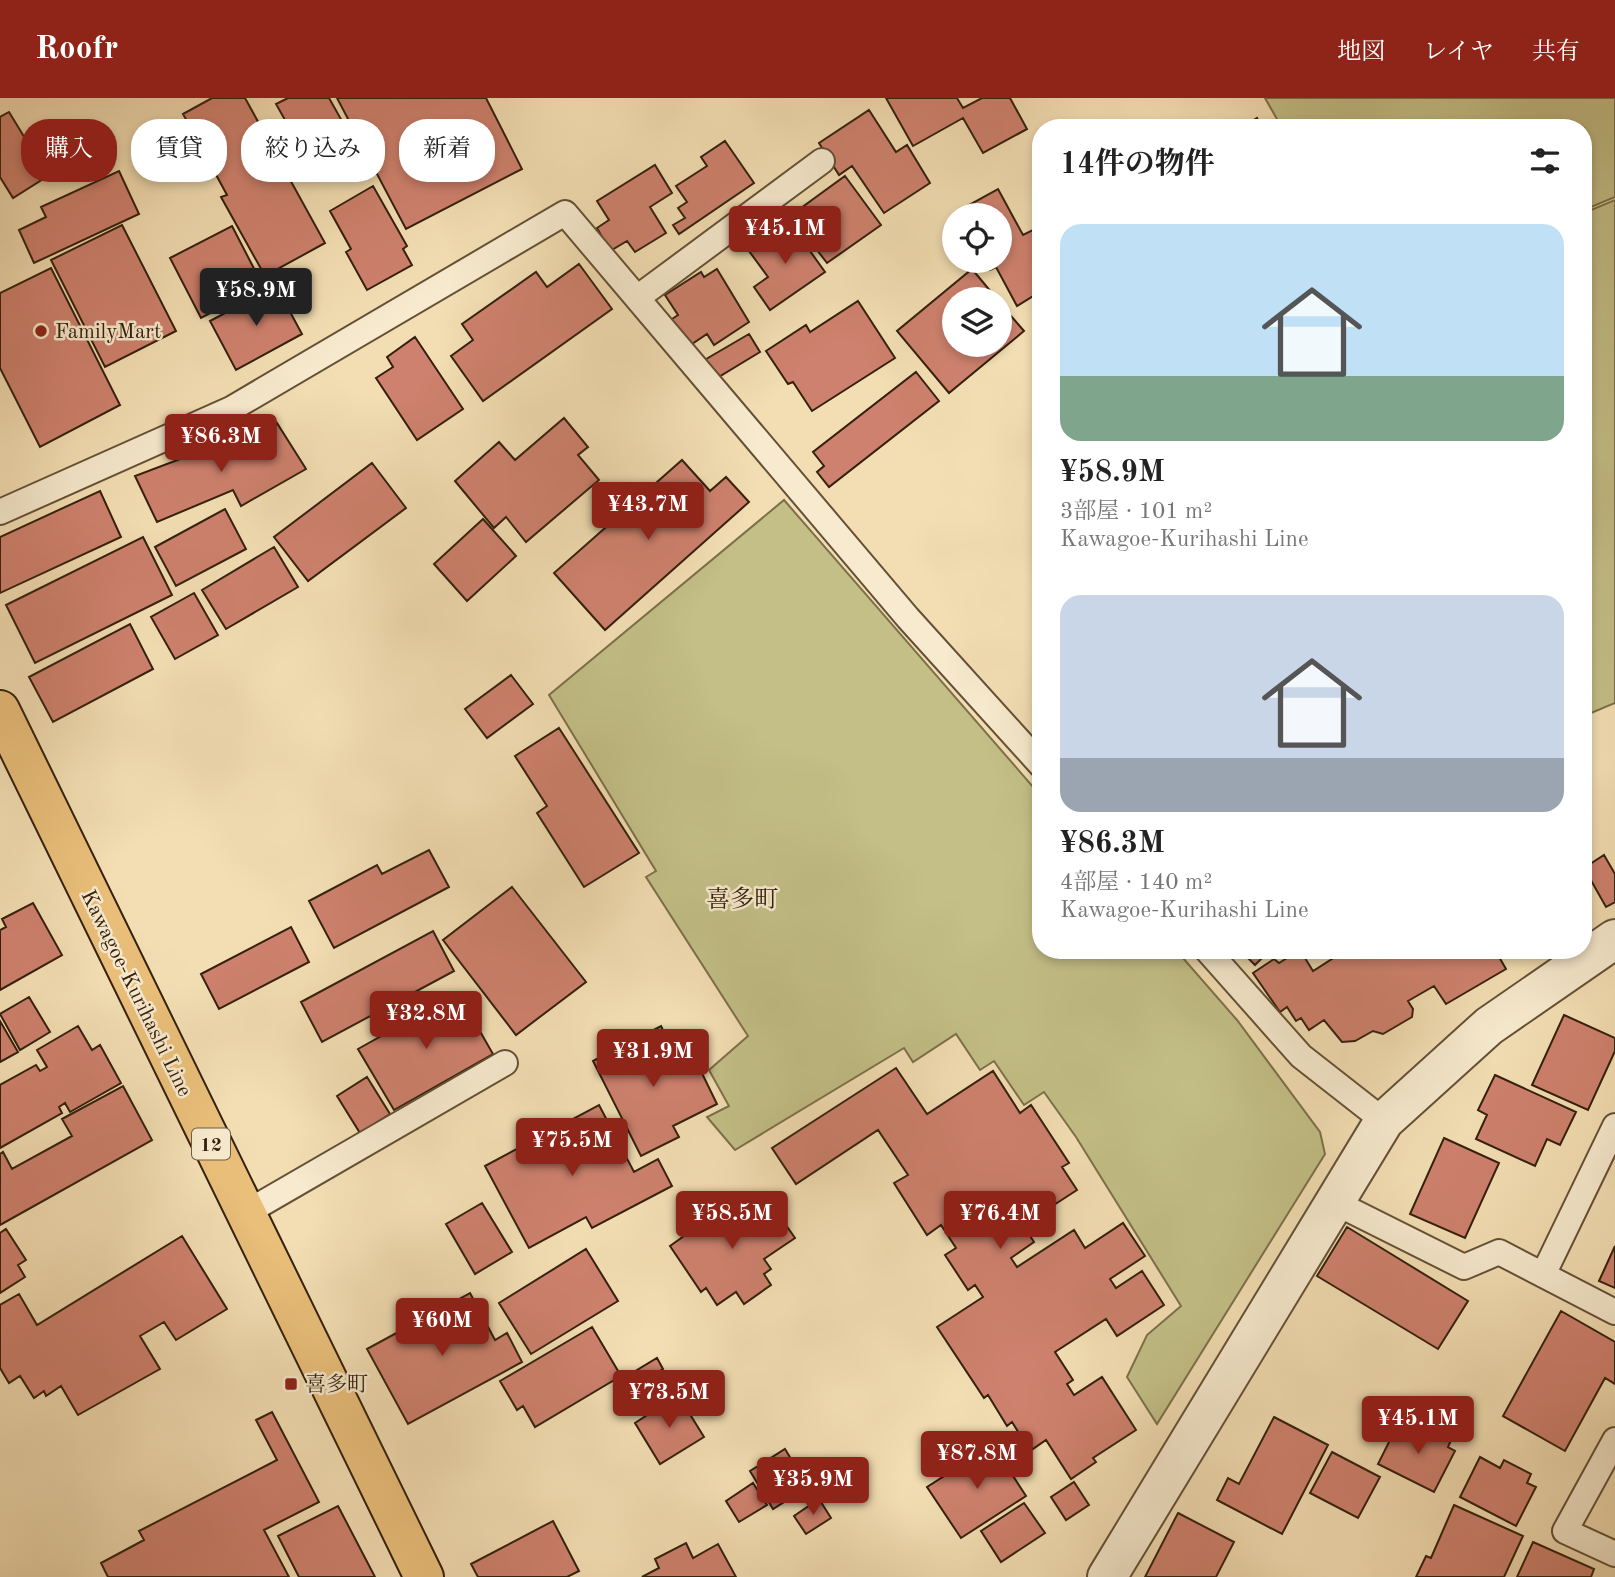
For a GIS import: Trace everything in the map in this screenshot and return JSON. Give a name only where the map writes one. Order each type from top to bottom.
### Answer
[{"type":"main road","name":"Kawagoe-Kurihashi Line","points":[[0,710],[244,1214],[424,1577]]},
{"type":"street","points":[[1592,955],[1615,939]]},
{"type":"street","points":[[1107,1577],[1384,1121],[1489,1026],[1586,959]]},
{"type":"lane","points":[[637,298],[822,161]]},
{"type":"lane","points":[[0,512],[231,409],[565,213],[908,618],[1032,755]]},
{"type":"lane","points":[[1215,959],[1301,1056],[1384,1121]]},
{"type":"lane","points":[[244,1214],[505,1063]]},
{"type":"lane","points":[[1543,1275],[1615,1126]]},
{"type":"lane","points":[[1334,1202],[1464,1268],[1499,1252],[1615,1312]]},
{"type":"lane","points":[[1615,1440],[1564,1531],[1615,1554]]},
{"type":"shaded area","points":[[1265,98],[1615,98],[1615,197],[1592,207],[1592,119],[1277,119]]},
{"type":"shaded area","points":[[1615,200],[1615,703],[1592,713],[1592,210]]},
{"type":"shaded area","points":[[784,500],[1032,786],[1032,959],[1184,959],[1237,1020],[1320,1132],[1325,1154],[1157,1424],[1127,1377],[1147,1335],[1181,1306],[1076,1137],[1044,1092],[1024,1105],[994,1061],[980,1070],[956,1034],[913,1062],[904,1048],[735,1150],[707,1117],[729,1106],[709,1070],[748,1036],[646,877],[656,871],[549,695]]},
{"type":"building","points":[[212,98],[245,98],[257,119],[241,119],[241,182],[291,182],[325,243],[265,276],[221,197],[227,195],[220,182],[227,182],[227,119],[186,119],[183,114]]},
{"type":"building","points":[[288,98],[329,98],[341,119],[284,119],[276,104]]},
{"type":"building","points":[[337,98],[486,98],[522,169],[406,229],[381,182],[385,182],[385,119],[348,119]]},
{"type":"building","points":[[886,98],[957,98],[963,108],[982,98],[1010,98],[1027,129],[983,153],[963,118],[913,146]]},
{"type":"building","points":[[869,110],[896,152],[907,145],[930,183],[884,213],[852,166],[839,175],[819,143]]},
{"type":"building","points":[[9,112],[21,132],[21,182],[38,182],[13,198],[0,177],[0,117]]},
{"type":"building","points":[[725,141],[754,183],[679,234],[673,225],[685,218],[678,208],[687,202],[676,186],[707,166],[701,157]]},
{"type":"building","points":[[655,165],[672,193],[650,207],[666,233],[635,252],[627,241],[610,251],[597,228],[609,220],[597,201]]},
{"type":"building","points":[[119,171],[139,214],[34,263],[19,230],[46,217],[41,207],[95,182],[117,182]]},
{"type":"building","points":[[845,176],[881,225],[827,263],[814,246],[823,239],[801,208]]},
{"type":"building","points":[[373,186],[407,246],[403,249],[412,265],[367,290],[346,252],[351,249],[330,211]]},
{"type":"building","points":[[998,189],[1006,203],[973,203]]},
{"type":"building","points":[[1012,215],[1023,235],[1032,230],[1032,297],[1017,306],[1012,297],[1012,287],[1007,287],[999,273],[1012,273]]},
{"type":"building","points":[[790,223],[825,272],[770,310],[754,287],[768,277],[749,251]]},
{"type":"building","points":[[122,225],[176,331],[105,367],[51,260]]},
{"type":"building","points":[[232,226],[263,286],[201,318],[170,258]]},
{"type":"building","points":[[579,264],[612,309],[483,401],[451,356],[473,340],[462,324],[536,272],[547,287]]},
{"type":"building","name":"FamilyMart","points":[[51,268],[120,405],[40,447],[0,368],[0,293]]},
{"type":"building","points":[[717,269],[749,322],[714,345],[707,334],[683,350],[666,323],[678,315],[665,295],[701,272],[704,277]]},
{"type":"building","points":[[967,273],[975,273],[987,287],[950,287]]},
{"type":"building","points":[[276,286],[302,334],[236,370],[210,321]]},
{"type":"building","points":[[942,294],[942,357],[993,357],[949,393],[897,331]]},
{"type":"building","points":[[858,301],[895,358],[812,411],[793,382],[788,384],[766,351],[806,325],[810,332]]},
{"type":"building","points":[[1012,317],[1024,331],[1012,341]]},
{"type":"building","points":[[749,334],[760,352],[712,381],[701,362]]},
{"type":"building","points":[[415,337],[463,409],[417,440],[376,378],[393,367],[387,357]]},
{"type":"building","points":[[916,372],[939,401],[829,487],[817,472],[824,466],[813,452]]},
{"type":"building","points":[[564,418],[588,447],[578,455],[599,480],[526,542],[506,517],[494,528],[455,481],[499,442],[515,460]]},
{"type":"building","points":[[277,423],[306,469],[241,506],[233,490],[157,522],[135,476],[217,445],[224,457]]},
{"type":"building","points":[[682,460],[710,491],[726,477],[749,502],[605,630],[554,573]]},
{"type":"building","points":[[372,463],[406,508],[308,581],[274,537]]},
{"type":"building","points":[[100,491],[121,537],[0,593],[0,537]]},
{"type":"building","points":[[225,509],[246,549],[176,586],[155,547]]},
{"type":"building","points":[[483,519],[516,556],[467,601],[434,564]]},
{"type":"building","points":[[143,537],[172,595],[35,663],[6,605]]},
{"type":"building","points":[[274,547],[298,587],[226,629],[202,590]]},
{"type":"building","points":[[194,593],[218,635],[175,659],[151,617]]},
{"type":"building","points":[[130,624],[153,669],[53,722],[29,677]]},
{"type":"building","points":[[511,675],[533,704],[487,738],[465,709]]},
{"type":"building","points":[[559,728],[639,853],[584,887],[537,813],[547,806],[515,756]]},
{"type":"building","points":[[429,850],[449,887],[334,948],[309,901],[377,865],[382,874]]},
{"type":"building","points":[[1604,855],[1615,874],[1615,902],[1606,907],[1592,882],[1592,863]]},
{"type":"building","points":[[512,887],[586,982],[516,1035],[443,940]]},
{"type":"building","points":[[33,903],[62,955],[0,990],[0,930],[6,927],[2,919]]},
{"type":"building","points":[[291,927],[309,962],[219,1009],[201,974]]},
{"type":"building","points":[[433,931],[454,971],[322,1042],[301,1002]]},
{"type":"building","points":[[1249,959],[1261,959],[1255,965]]},
{"type":"building","points":[[1274,959],[1279,963],[1285,959],[1306,959],[1313,971],[1332,959],[1500,959],[1506,969],[1446,1004],[1434,986],[1408,1001],[1413,1009],[1412,1017],[1383,1034],[1373,1031],[1355,1041],[1342,1042],[1324,1020],[1309,1030],[1301,1018],[1296,1021],[1287,1007],[1280,1012],[1253,973]]},
{"type":"building","points":[[458,993],[493,1054],[394,1110],[358,1049]]},
{"type":"building","points":[[29,997],[50,1032],[20,1050],[0,1014]]},
{"type":"building","points":[[1564,1015],[1615,1038],[1615,1051],[1588,1110],[1532,1085]]},
{"type":"building","points":[[0,1021],[18,1052],[0,1062]]},
{"type":"building","points":[[78,1026],[92,1050],[100,1045],[121,1083],[70,1112],[65,1103],[59,1107],[62,1113],[0,1148],[0,1085],[36,1065],[40,1071],[47,1067],[37,1050]]},
{"type":"building","points":[[661,1026],[681,1067],[695,1059],[717,1104],[673,1126],[679,1137],[641,1156],[593,1061]]},
{"type":"building","points":[[896,1068],[927,1114],[993,1071],[1020,1113],[1031,1105],[1069,1163],[1062,1167],[1077,1190],[1023,1225],[1034,1242],[1011,1258],[1017,1267],[1074,1230],[1085,1248],[1123,1223],[1145,1256],[1110,1279],[1116,1288],[1142,1271],[1164,1305],[1117,1336],[1106,1319],[1055,1352],[1073,1380],[1067,1384],[1074,1395],[1102,1377],[1136,1430],[1093,1458],[1096,1462],[1071,1479],[1046,1440],[1030,1451],[1012,1422],[1007,1426],[988,1395],[984,1398],[937,1327],[983,1297],[975,1285],[968,1290],[945,1255],[956,1248],[941,1225],[927,1235],[894,1183],[908,1175],[878,1130],[796,1184],[772,1148]]},
{"type":"building","points":[[1495,1075],[1576,1112],[1560,1145],[1547,1139],[1535,1166],[1476,1139],[1487,1115],[1478,1110]]},
{"type":"building","points":[[367,1077],[390,1114],[360,1133],[337,1096]]},
{"type":"building","points":[[123,1086],[152,1140],[0,1225],[0,1154],[3,1152],[12,1169],[72,1136],[62,1119]]},
{"type":"building","points":[[599,1105],[634,1172],[658,1159],[672,1186],[592,1228],[586,1217],[529,1248],[485,1166]]},
{"type":"building","points":[[1444,1138],[1499,1163],[1465,1238],[1410,1214]]},
{"type":"building","points":[[767,1198],[795,1238],[764,1259],[771,1269],[764,1274],[771,1285],[744,1304],[736,1292],[717,1305],[706,1288],[701,1292],[670,1246],[691,1231],[687,1225],[713,1206],[721,1218],[729,1212],[735,1220]]},
{"type":"building","points":[[482,1203],[512,1252],[475,1274],[446,1224]]},
{"type":"building","points":[[1347,1227],[1468,1301],[1438,1349],[1317,1276]]},
{"type":"building","points":[[6,1229],[26,1260],[18,1265],[25,1277],[0,1293],[0,1233]]},
{"type":"building","points":[[182,1236],[227,1309],[176,1340],[164,1322],[140,1336],[160,1369],[78,1415],[61,1386],[46,1396],[44,1391],[34,1398],[20,1376],[9,1383],[0,1368],[0,1305],[19,1294],[37,1325]]},
{"type":"building","points":[[1615,1246],[1615,1288],[1599,1281]]},
{"type":"building","points":[[586,1249],[618,1301],[531,1354],[499,1303]]},
{"type":"building","points":[[470,1293],[495,1340],[507,1333],[522,1362],[408,1424],[367,1349]]},
{"type":"building","points":[[1561,1311],[1615,1342],[1615,1384],[1605,1378],[1565,1451],[1503,1416]]},
{"type":"building","points":[[592,1327],[621,1376],[535,1427],[523,1406],[517,1410],[500,1381]]},
{"type":"building","points":[[657,1358],[663,1369],[638,1384],[632,1373]]},
{"type":"building","points":[[678,1395],[704,1437],[660,1464],[635,1423]]},
{"type":"building","points":[[272,1412],[319,1502],[264,1530],[289,1577],[108,1577],[101,1563],[144,1540],[139,1531],[277,1460],[256,1420]]},
{"type":"building","points":[[1274,1417],[1328,1445],[1282,1534],[1217,1500],[1228,1478],[1239,1484]]},
{"type":"building","points":[[1398,1424],[1420,1434],[1425,1425],[1452,1438],[1448,1447],[1455,1451],[1434,1492],[1378,1464]]},
{"type":"building","points":[[993,1445],[1026,1496],[961,1538],[927,1487]]},
{"type":"building","points":[[785,1449],[808,1487],[773,1509],[750,1471]]},
{"type":"building","points":[[1332,1452],[1380,1477],[1358,1518],[1310,1493]]},
{"type":"building","points":[[1480,1457],[1500,1468],[1504,1460],[1531,1474],[1527,1483],[1536,1487],[1516,1526],[1460,1497]]},
{"type":"building","points":[[1074,1482],[1089,1505],[1066,1520],[1051,1497]]},
{"type":"building","points":[[753,1483],[767,1505],[739,1522],[726,1501]]},
{"type":"building","points":[[819,1499],[831,1518],[806,1534],[794,1516]]},
{"type":"building","points":[[1024,1503],[1045,1533],[1001,1562],[981,1531]]},
{"type":"building","points":[[1454,1505],[1523,1536],[1504,1577],[1416,1577],[1426,1556],[1431,1558]]},
{"type":"building","points":[[338,1506],[375,1577],[299,1577],[278,1536]]},
{"type":"building","points":[[1178,1513],[1234,1542],[1216,1577],[1145,1577]]},
{"type":"building","points":[[553,1521],[579,1571],[567,1577],[478,1577],[471,1564]]},
{"type":"building","points":[[1533,1542],[1594,1569],[1591,1577],[1517,1577]]},
{"type":"building","points":[[686,1543],[693,1558],[718,1544],[736,1577],[642,1577],[659,1568],[655,1559]]},
{"type":"place","name":"FamilyMart","points":[[41,331]]},
{"type":"place","name":"喜多町","points":[[291,1384]]},
{"type":"district","name":"喜多町","points":[[742,899]]}]
